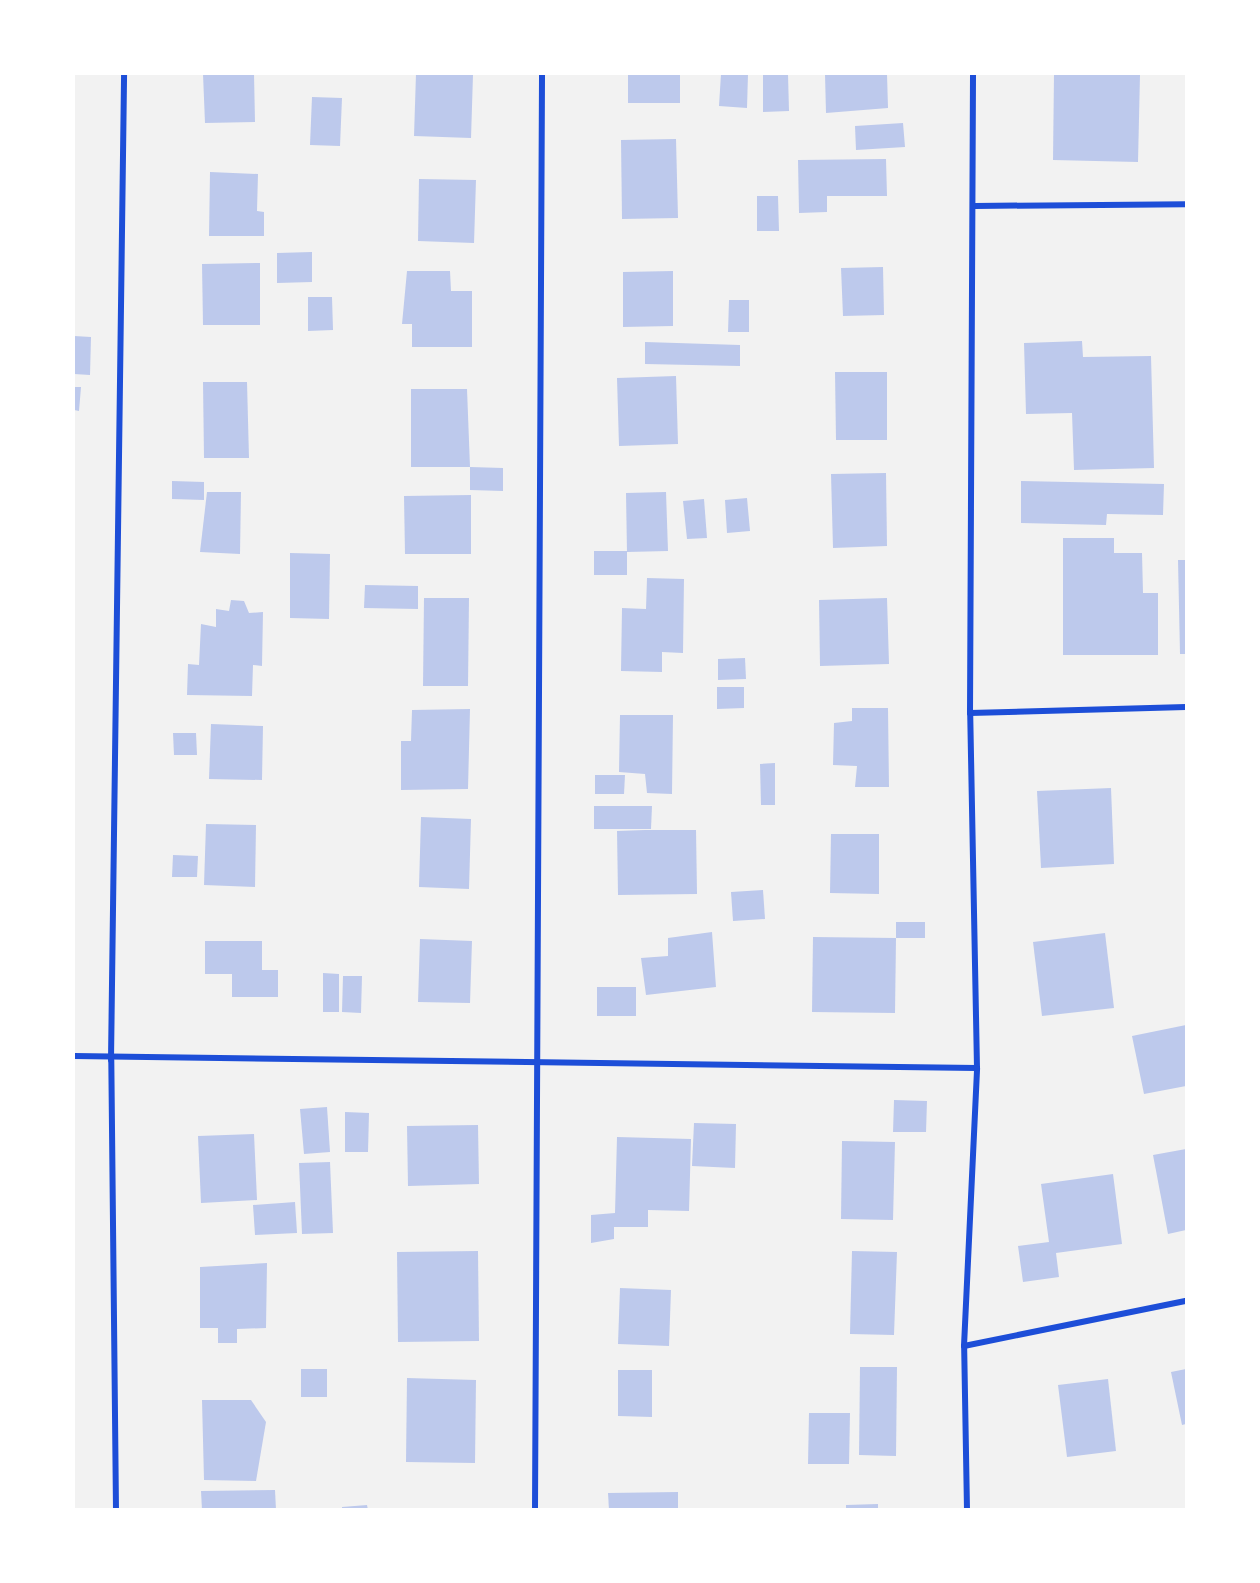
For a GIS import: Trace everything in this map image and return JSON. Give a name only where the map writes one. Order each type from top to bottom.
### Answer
[{"type":"street","points":[[116,1509],[111,1060],[124,74]]},
{"type":"street","points":[[536,1509],[536,1059],[542,74]]},
{"type":"street","points":[[967,1509],[964,1346],[977,1068],[970,713],[975,206],[973,74]]},
{"type":"street","points":[[975,206],[1186,204]]},
{"type":"street","points":[[970,713],[1186,707]]},
{"type":"street","points":[[74,1056],[111,1060],[536,1059],[977,1068]]},
{"type":"street","points":[[964,1346],[1186,1301]]},
{"type":"building","points":[[203,74],[254,74],[255,122],[205,123]]},
{"type":"building","points":[[416,74],[473,75],[471,138],[414,136]]},
{"type":"building","points":[[628,74],[680,74],[680,103],[628,103]]},
{"type":"building","points":[[721,74],[748,74],[747,108],[719,106]]},
{"type":"building","points":[[763,74],[788,74],[789,111],[763,112]]},
{"type":"building","points":[[825,74],[887,74],[888,108],[826,113]]},
{"type":"building","points":[[1054,74],[1140,75],[1138,162],[1053,160]]},
{"type":"building","points":[[312,97],[342,98],[340,146],[310,145]]},
{"type":"building","points":[[903,123],[905,147],[856,150],[855,126]]},
{"type":"building","points":[[676,139],[678,218],[622,219],[621,140]]},
{"type":"building","points":[[886,159],[887,196],[827,196],[827,212],[799,213],[798,160]]},
{"type":"building","points":[[210,172],[258,174],[257,211],[264,212],[264,236],[209,236]]},
{"type":"building","points":[[419,179],[476,180],[474,243],[418,241]]},
{"type":"building","points":[[757,196],[778,196],[779,231],[757,231]]},
{"type":"building","points":[[312,252],[312,282],[277,283],[277,253]]},
{"type":"building","points":[[260,263],[260,325],[203,325],[202,264]]},
{"type":"building","points":[[883,267],[884,315],[843,316],[841,268]]},
{"type":"building","points":[[407,271],[450,271],[451,291],[472,291],[472,347],[412,347],[412,324],[402,324]]},
{"type":"building","points":[[673,271],[673,326],[623,327],[623,272]]},
{"type":"building","points":[[308,297],[332,297],[333,330],[308,331]]},
{"type":"building","points":[[729,300],[749,300],[749,332],[728,332]]},
{"type":"building","points":[[74,336],[91,337],[90,375],[74,374]]},
{"type":"building","points":[[1082,341],[1083,357],[1151,356],[1154,468],[1074,470],[1072,413],[1026,414],[1024,343]]},
{"type":"building","points":[[645,342],[740,345],[740,366],[645,364]]},
{"type":"building","points":[[835,372],[887,372],[887,440],[836,440]]},
{"type":"building","points":[[676,376],[678,444],[619,446],[617,378]]},
{"type":"building","points":[[203,382],[247,382],[249,458],[204,458]]},
{"type":"building","points":[[74,387],[81,387],[79,411],[74,410]]},
{"type":"building","points":[[411,389],[467,389],[470,467],[411,467]]},
{"type":"building","points":[[470,467],[503,468],[503,491],[470,490]]},
{"type":"building","points":[[886,473],[887,546],[833,548],[831,474]]},
{"type":"building","points":[[172,481],[204,482],[204,500],[172,499]]},
{"type":"building","points":[[1021,481],[1164,484],[1163,515],[1107,514],[1106,525],[1021,523]]},
{"type":"building","points":[[207,492],[241,492],[240,554],[200,552]]},
{"type":"building","points":[[666,492],[668,551],[627,552],[626,493]]},
{"type":"building","points":[[471,495],[471,554],[405,554],[404,496]]},
{"type":"building","points":[[747,498],[750,531],[727,533],[725,500]]},
{"type":"building","points":[[704,499],[707,538],[687,539],[683,501]]},
{"type":"building","points":[[1063,538],[1114,538],[1114,553],[1142,553],[1143,593],[1158,593],[1158,655],[1063,655]]},
{"type":"building","points":[[594,551],[627,551],[627,575],[594,575]]},
{"type":"building","points":[[290,553],[330,554],[329,619],[290,618]]},
{"type":"building","points":[[1178,560],[1186,560],[1186,654],[1180,654]]},
{"type":"building","points":[[647,578],[684,579],[683,653],[662,652],[662,672],[621,671],[622,608],[646,609]]},
{"type":"building","points":[[365,585],[418,586],[418,609],[364,608]]},
{"type":"building","points":[[424,598],[469,598],[468,686],[423,686]]},
{"type":"building","points":[[887,598],[889,664],[820,666],[819,600]]},
{"type":"building","points":[[231,600],[244,601],[249,613],[263,612],[262,666],[253,665],[252,696],[187,695],[188,664],[199,665],[201,624],[216,627],[216,609],[229,611]]},
{"type":"building","points":[[745,658],[746,679],[718,680],[718,659]]},
{"type":"building","points":[[717,687],[744,687],[744,708],[717,709]]},
{"type":"building","points":[[852,708],[888,708],[889,787],[855,787],[857,766],[833,765],[834,723],[852,721]]},
{"type":"building","points":[[470,709],[468,789],[401,790],[401,741],[411,741],[412,710]]},
{"type":"building","points":[[620,715],[673,715],[672,794],[647,793],[645,774],[619,772]]},
{"type":"building","points":[[211,724],[263,726],[262,780],[209,779]]},
{"type":"building","points":[[173,733],[196,733],[197,755],[174,755]]},
{"type":"building","points":[[775,763],[775,805],[761,805],[760,764]]},
{"type":"building","points":[[595,775],[625,775],[624,794],[595,794]]},
{"type":"building","points":[[1111,788],[1114,864],[1041,868],[1037,791]]},
{"type":"building","points":[[594,806],[652,806],[651,829],[594,829]]},
{"type":"building","points":[[421,817],[471,819],[469,889],[419,887]]},
{"type":"building","points":[[206,824],[256,825],[255,887],[204,885]]},
{"type":"building","points":[[696,830],[697,894],[618,895],[617,831]]},
{"type":"building","points":[[831,834],[879,834],[879,894],[830,893]]},
{"type":"building","points":[[173,855],[198,856],[197,877],[172,877]]},
{"type":"building","points":[[763,890],[765,919],[733,921],[731,892]]},
{"type":"building","points":[[896,922],[925,922],[925,938],[896,938]]},
{"type":"building","points":[[712,932],[716,987],[646,995],[641,958],[668,956],[668,938]]},
{"type":"building","points":[[1105,933],[1114,1008],[1042,1016],[1033,942]]},
{"type":"building","points":[[813,937],[896,938],[895,1013],[812,1012]]},
{"type":"building","points":[[420,939],[472,941],[470,1003],[418,1002]]},
{"type":"building","points":[[205,941],[262,941],[262,970],[278,970],[278,997],[232,997],[232,974],[205,974]]},
{"type":"building","points":[[323,973],[339,974],[339,1012],[323,1012]]},
{"type":"building","points":[[343,976],[362,976],[361,1013],[342,1012]]},
{"type":"building","points":[[597,987],[636,987],[636,1016],[597,1016]]},
{"type":"building","points":[[1186,1025],[1186,1086],[1144,1094],[1132,1036]]},
{"type":"building","points":[[894,1100],[927,1101],[926,1132],[893,1132]]},
{"type":"building","points":[[327,1107],[330,1152],[304,1154],[300,1109]]},
{"type":"building","points":[[345,1112],[369,1113],[368,1152],[345,1152]]},
{"type":"building","points":[[694,1123],[736,1124],[735,1168],[692,1166]]},
{"type":"building","points":[[478,1125],[479,1184],[408,1186],[407,1126]]},
{"type":"building","points":[[254,1134],[257,1200],[201,1203],[198,1136]]},
{"type":"building","points":[[617,1137],[691,1139],[689,1211],[648,1210],[648,1227],[614,1227],[614,1239],[591,1243],[591,1215],[615,1213]]},
{"type":"building","points":[[842,1141],[895,1142],[893,1220],[841,1219]]},
{"type":"building","points":[[1186,1149],[1186,1230],[1168,1234],[1153,1155]]},
{"type":"building","points":[[330,1162],[333,1233],[302,1234],[299,1163]]},
{"type":"building","points":[[1113,1174],[1122,1244],[1056,1253],[1059,1277],[1023,1282],[1018,1246],[1049,1242],[1041,1184]]},
{"type":"building","points":[[295,1202],[297,1233],[255,1235],[253,1205]]},
{"type":"building","points":[[478,1251],[479,1341],[398,1342],[397,1252]]},
{"type":"building","points":[[852,1251],[897,1252],[894,1335],[850,1334]]},
{"type":"building","points":[[267,1263],[266,1328],[237,1329],[237,1343],[218,1343],[218,1328],[200,1328],[200,1267]]},
{"type":"building","points":[[620,1288],[671,1290],[669,1346],[618,1344]]},
{"type":"building","points":[[860,1367],[897,1367],[896,1456],[859,1455]]},
{"type":"building","points":[[301,1369],[327,1369],[327,1397],[301,1397]]},
{"type":"building","points":[[1186,1369],[1186,1424],[1182,1425],[1171,1372]]},
{"type":"building","points":[[618,1370],[652,1370],[652,1417],[618,1416]]},
{"type":"building","points":[[407,1378],[476,1380],[475,1463],[406,1462]]},
{"type":"building","points":[[1108,1379],[1116,1451],[1067,1457],[1058,1385]]},
{"type":"building","points":[[202,1400],[251,1400],[266,1422],[256,1481],[204,1480]]},
{"type":"building","points":[[809,1413],[850,1413],[849,1464],[808,1464]]},
{"type":"building","points":[[275,1490],[276,1510],[202,1510],[201,1491]]},
{"type":"building","points":[[678,1492],[678,1510],[609,1510],[608,1493]]},
{"type":"building","points":[[878,1504],[878,1510],[846,1510],[846,1505]]},
{"type":"building","points":[[367,1505],[368,1510],[342,1510],[342,1507]]}]
